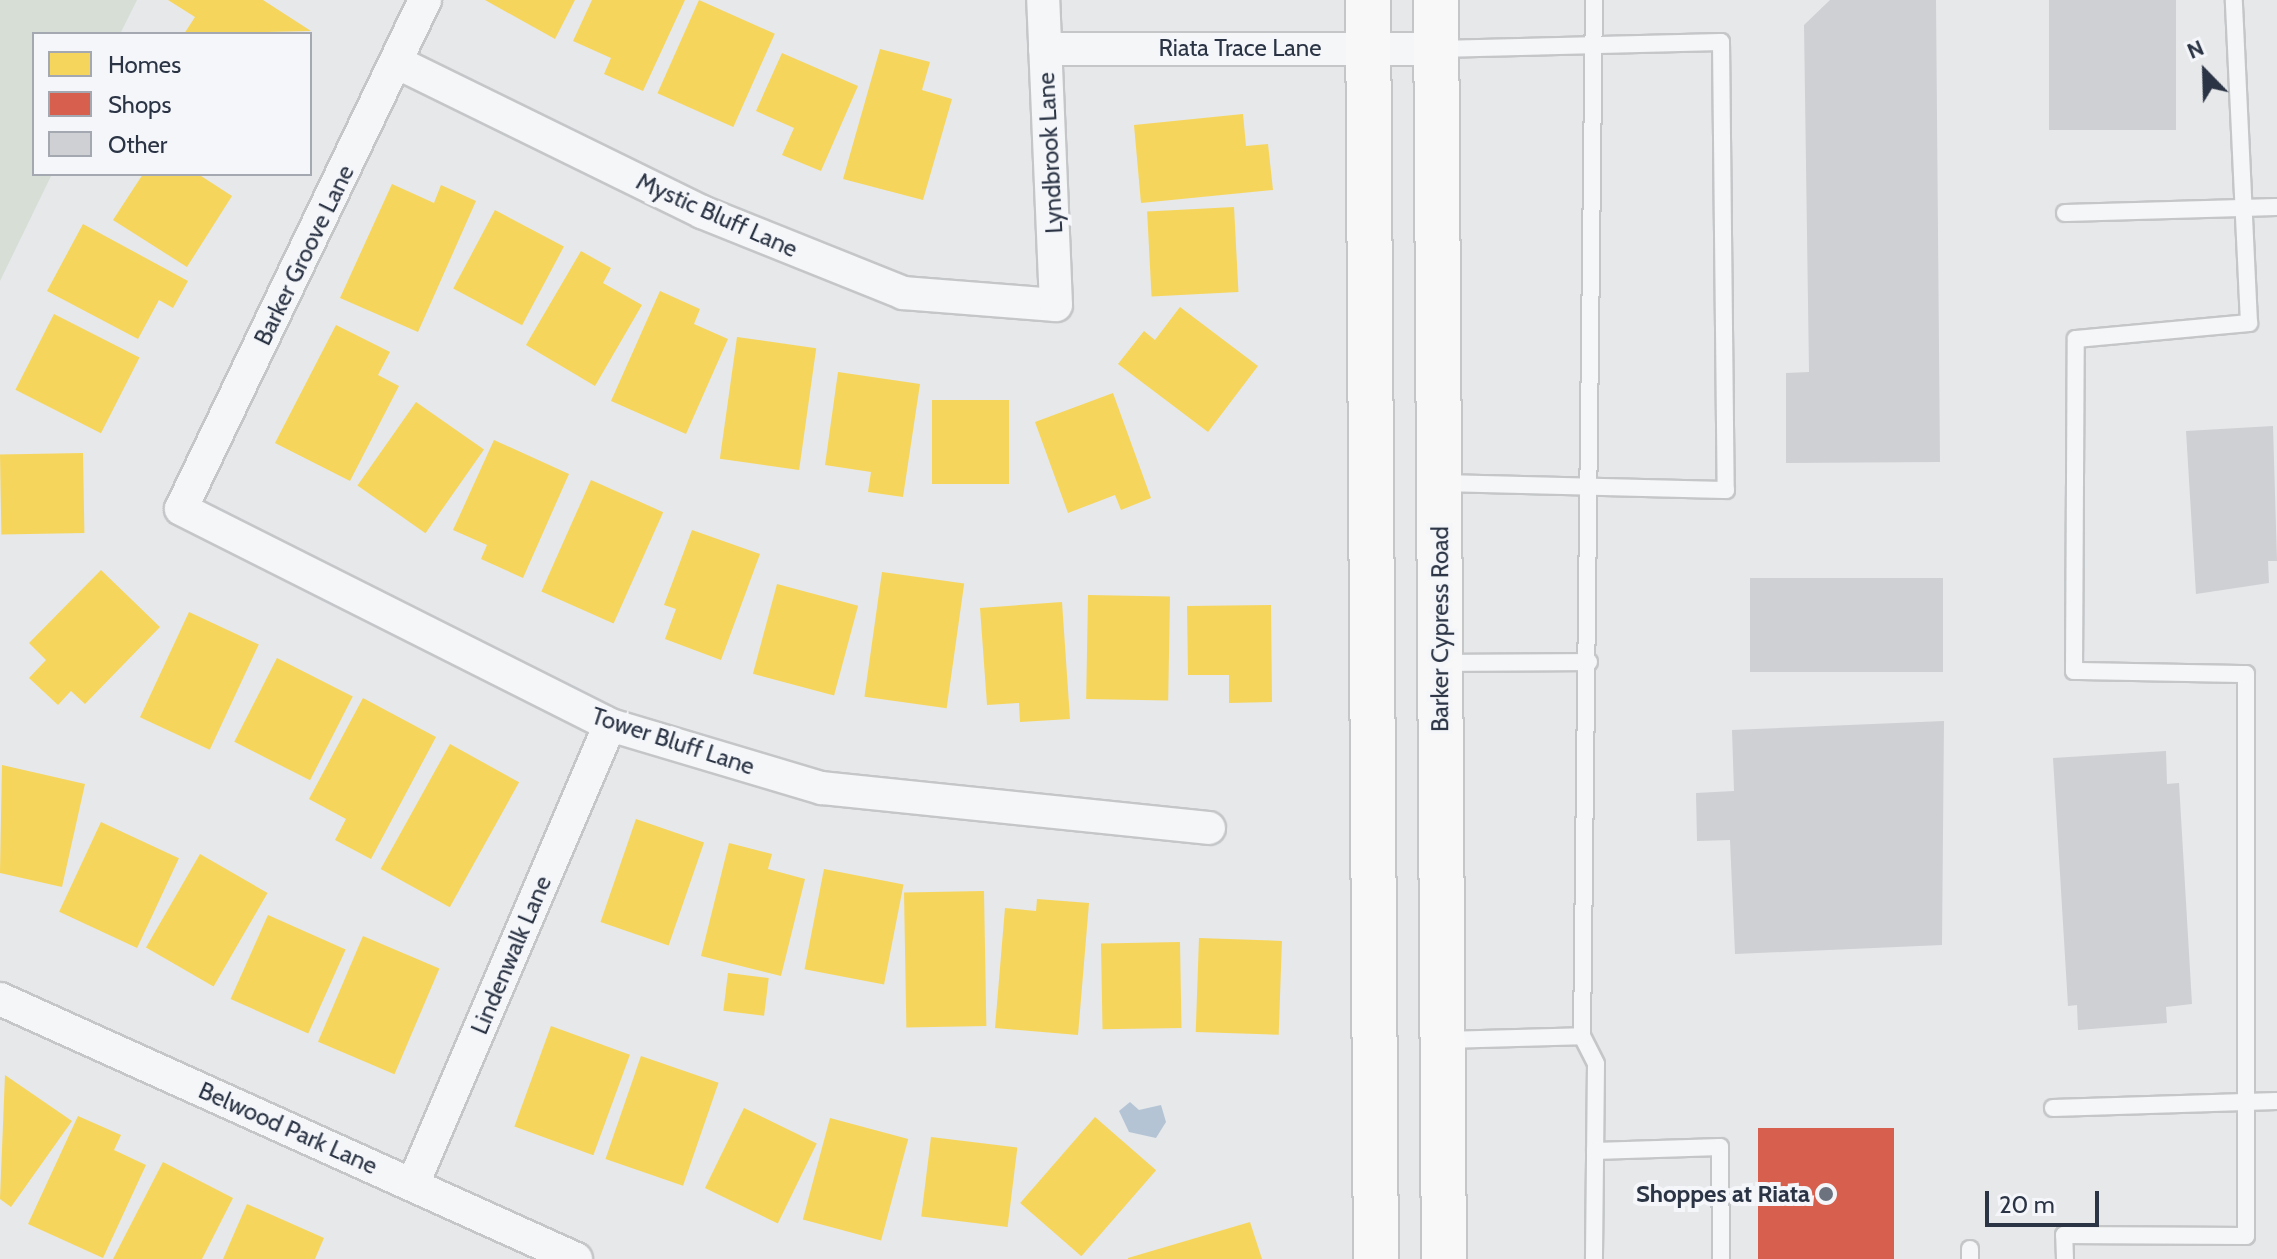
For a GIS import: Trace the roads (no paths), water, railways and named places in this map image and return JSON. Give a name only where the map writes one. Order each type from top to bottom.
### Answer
[{"type":"main road","points":[[1368,0],[1376,1259]]},
{"type":"main road","name":"Barker Cypress Road","points":[[1436,0],[1444,1259]]},
{"type":"main road","points":[[1372,655],[1440,663]]},
{"type":"street","name":"Barker Groove Lane","points":[[181,509],[425,0]]},
{"type":"street","name":"Lyndbrook Lane","points":[[1043,0],[1056,305]]},
{"type":"street","name":"Riata Trace Lane","points":[[1045,49],[1436,49]]},
{"type":"street","name":"Mystic Bluff Lane","points":[[396,62],[702,212],[903,293],[1056,305]]},
{"type":"street","name":"Tower Bluff Lane","points":[[181,509],[610,725],[822,788],[1209,828]]},
{"type":"street","name":"Lindenwalk Lane","points":[[413,1184],[610,725]]},
{"type":"street","name":"Belwood Park Lane","points":[[0,999],[576,1259]]},
{"type":"lane","points":[[1594,0],[1593,487],[1582,1036],[1596,1064],[1594,1259]]},
{"type":"lane","points":[[2065,1259],[2064,1235],[2246,1236],[2246,674],[2074,671],[2076,339],[2249,323],[2234,0]]},
{"type":"lane","points":[[1436,49],[1721,42],[1726,490],[1439,483]]},
{"type":"lane","points":[[2065,213],[2277,207]]},
{"type":"lane","points":[[1440,663],[1589,662]]},
{"type":"lane","points":[[1442,1040],[1582,1036]]},
{"type":"lane","points":[[2053,1108],[2277,1101]]},
{"type":"lane","points":[[1595,1151],[1720,1147],[1721,1259]]},
{"type":"water","points":[[1130,1102],[1139,1110],[1161,1105],[1166,1122],[1156,1138],[1129,1132],[1119,1111]]},
{"type":"place","name":"Shoppes at Riata","points":[[1826,1194]]}]
